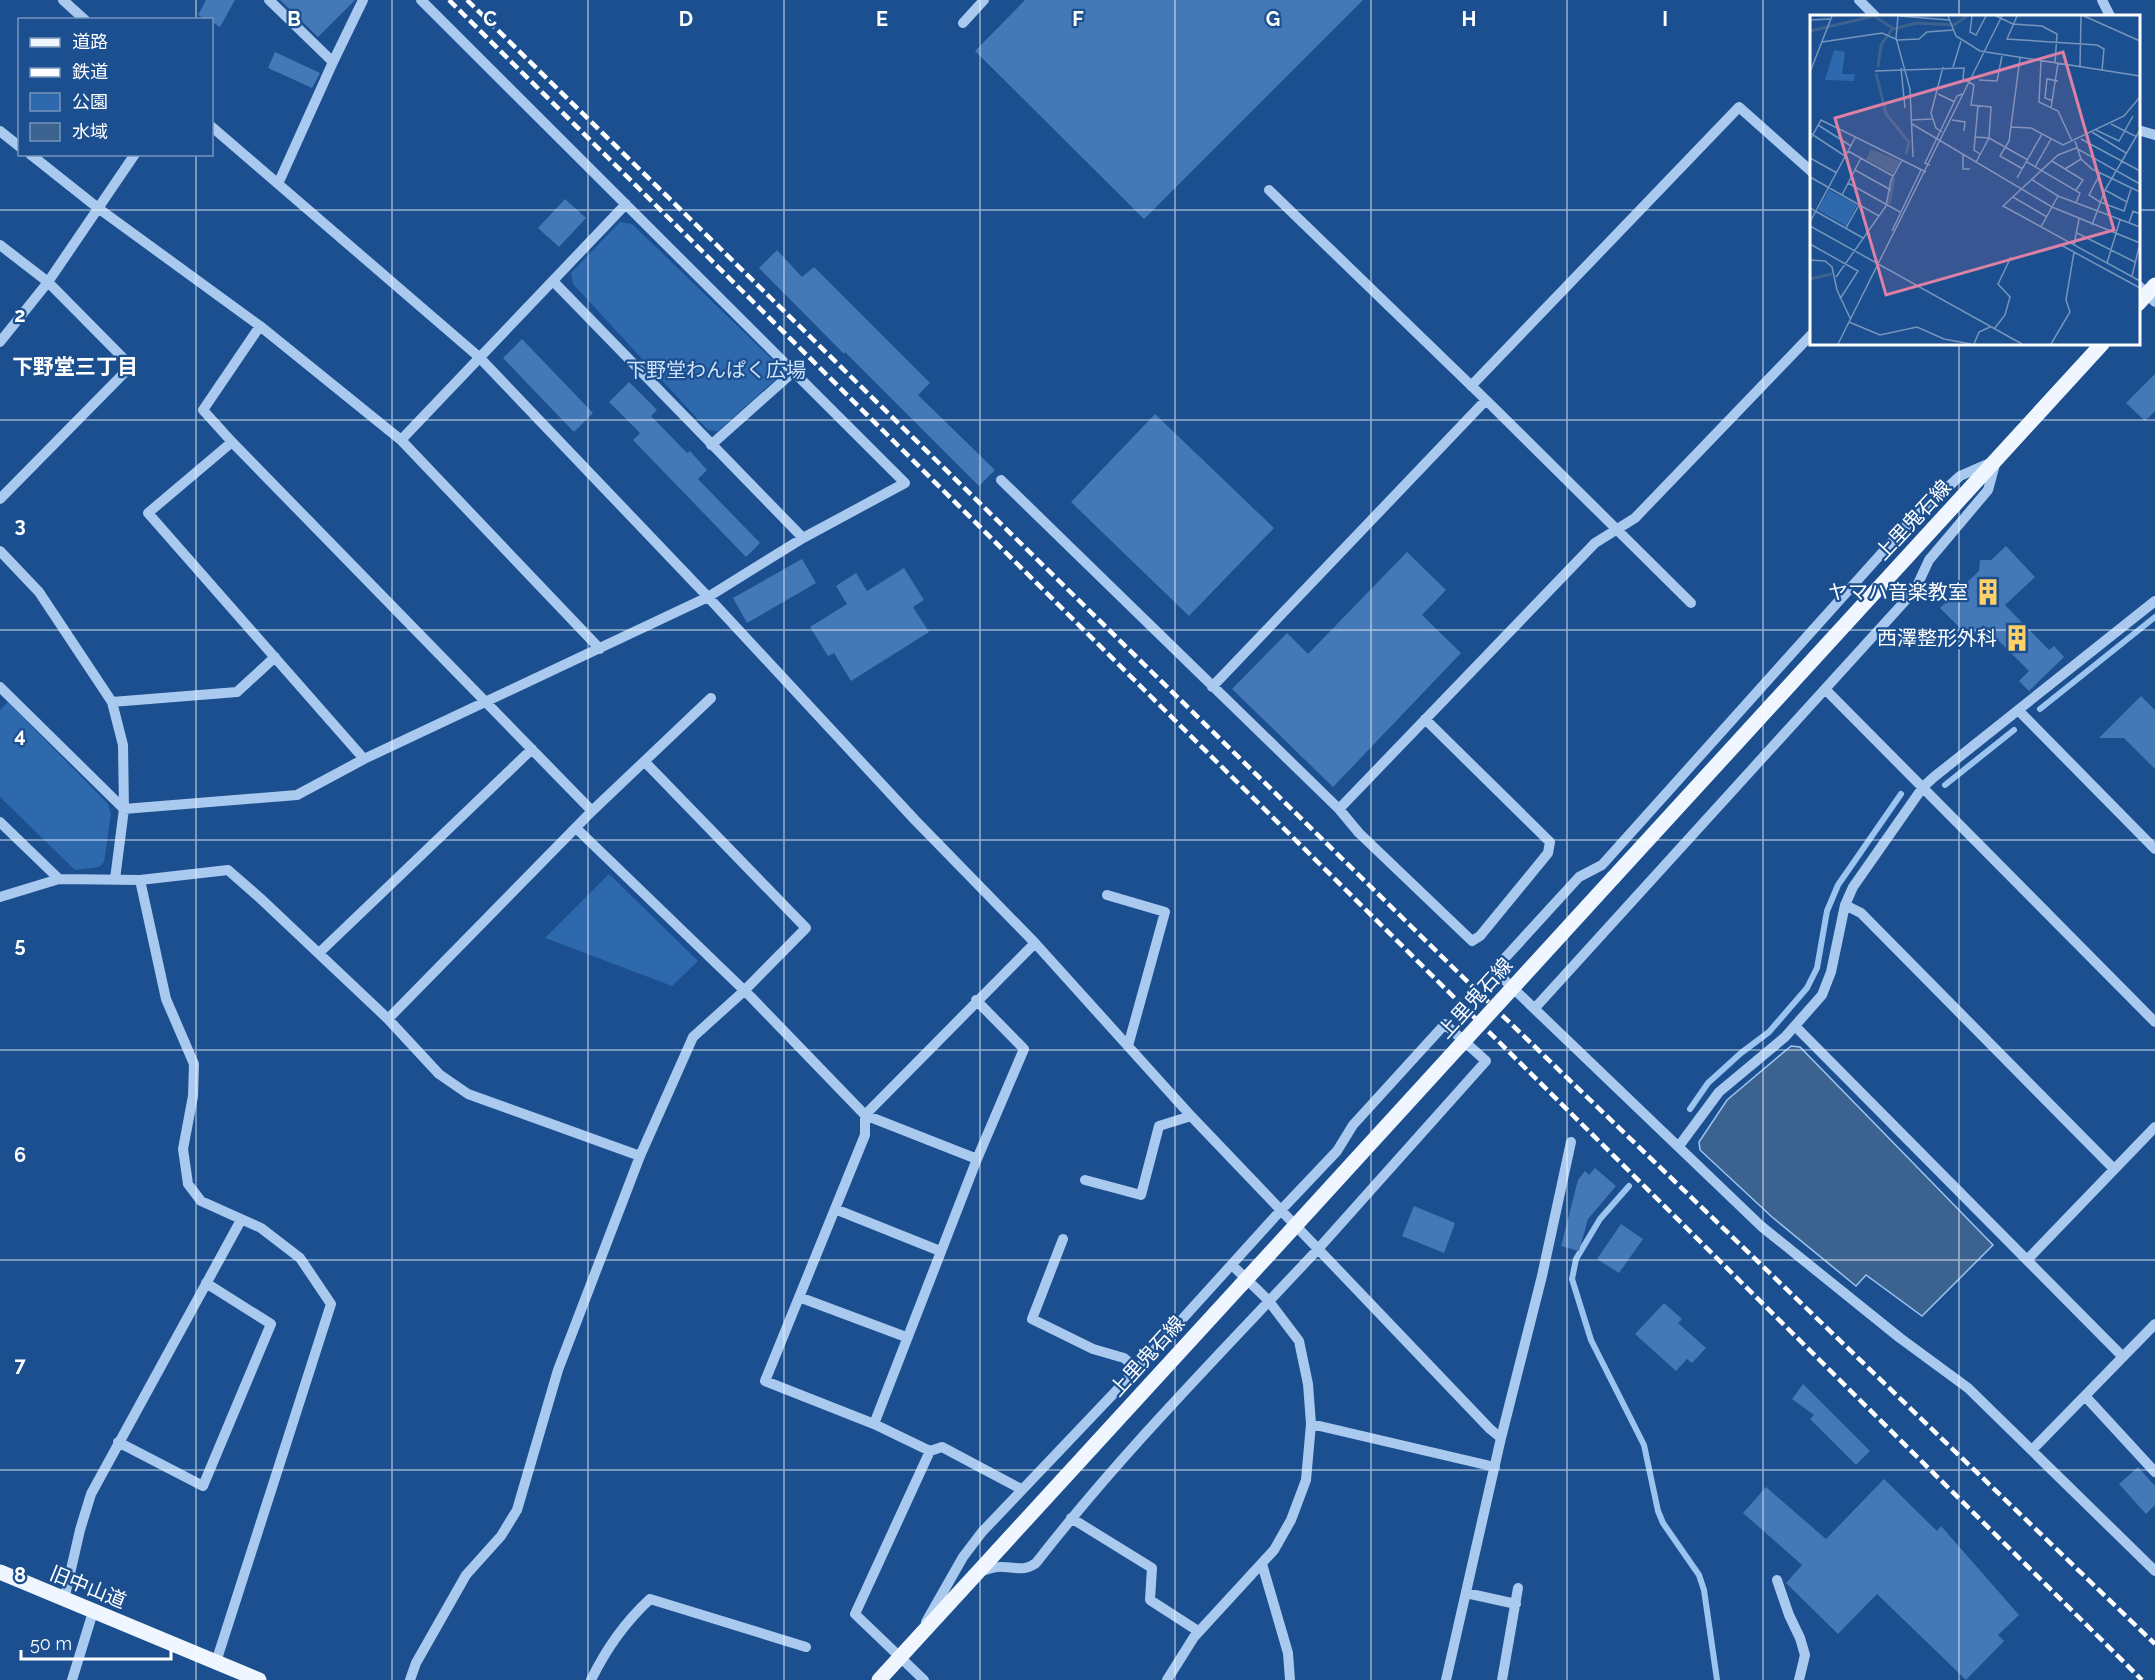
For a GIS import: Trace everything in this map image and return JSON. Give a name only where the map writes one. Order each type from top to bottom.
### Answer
[{"type":"main road","name":"上里鬼石線","points":[[879,1680],[2101,345]]},
{"type":"main road","name":"旧中山道","points":[[0,1572],[259,1680]]},
{"type":"street","points":[[63,0],[84,18]]},
{"type":"street","points":[[269,0],[333,62]]},
{"type":"street","points":[[278,184],[363,0]]},
{"type":"street","points":[[0,687],[124,809],[297,795],[364,759],[708,597],[803,538],[905,483],[421,0]]},
{"type":"street","points":[[963,23],[984,0]]},
{"type":"street","points":[[1859,0],[1874,15]]},
{"type":"street","points":[[2102,0],[2110,15]]},
{"type":"street","points":[[1471,386],[1740,107],[1810,170]]},
{"type":"street","points":[[213,128],[479,357],[708,597],[928,834],[1035,943],[1191,1116],[1501,1438]]},
{"type":"street","points":[[2140,130],[2155,135]]},
{"type":"street","points":[[0,131],[18,145]]},
{"type":"street","points":[[33,156],[98,208],[260,326],[401,440],[600,649]]},
{"type":"street","points":[[0,342],[48,282],[134,156]]},
{"type":"street","points":[[1269,190],[1618,529],[1691,603]]},
{"type":"street","points":[[401,440],[626,204]]},
{"type":"street","points":[[0,245],[48,282],[131,366],[0,500]]},
{"type":"street","points":[[553,281],[803,538]]},
{"type":"street","points":[[260,326],[203,410],[592,812]]},
{"type":"street","points":[[1339,809],[1595,543],[1635,518],[1810,336]]},
{"type":"street","points":[[711,445],[793,372]]},
{"type":"street","points":[[1212,687],[1486,400]]},
{"type":"street","points":[[232,442],[148,513],[364,759]]},
{"type":"street","points":[[1534,1008],[1916,591],[1929,560],[1988,490],[1997,459]]},
{"type":"street","points":[[1997,459],[1960,476],[1907,525],[1602,865],[1579,877],[1494,970],[1761,1226],[1900,1338],[1968,1388],[2155,1571]]},
{"type":"street","points":[[1001,480],[1339,809],[1359,833],[1472,941],[1480,936],[1548,854],[1550,842],[1425,719]]},
{"type":"street","points":[[0,551],[39,592],[112,702],[123,745],[124,809],[115,879]]},
{"type":"street","points":[[1679,1146],[1719,1092],[1795,1026],[1822,995],[1831,972],[1845,905],[1853,887],[1923,787],[2155,601]]},
{"type":"street","points":[[112,702],[237,692],[275,657]]},
{"type":"street","points":[[1825,689],[2155,1022]]},
{"type":"street","points":[[388,1018],[592,812],[711,698]]},
{"type":"street","points":[[2018,710],[2155,849]]},
{"type":"street","points":[[319,953],[532,749]]},
{"type":"street","points":[[410,1680],[416,1663],[466,1575],[501,1536],[517,1510],[558,1370],[640,1156],[693,1037],[744,991],[806,928],[645,762]]},
{"type":"street","points":[[0,822],[59,879]]},
{"type":"street","points":[[576,828],[744,991],[865,1115],[977,1159]]},
{"type":"street","points":[[0,897],[59,879],[140,880],[228,870],[388,1018],[440,1074],[468,1094],[640,1156]]},
{"type":"street","points":[[140,880],[166,999],[194,1064],[194,1096],[183,1149],[188,1184],[201,1201],[261,1228],[300,1258],[331,1304],[216,1662]]},
{"type":"street","points":[[1107,895],[1165,912],[1128,1046]]},
{"type":"street","points":[[1845,905],[1862,913],[2114,1169]]},
{"type":"street","points":[[1021,1489],[942,1447],[930,1451],[874,1424],[765,1381],[865,1135],[865,1115],[976,1000],[1035,943]]},
{"type":"street","points":[[874,1424],[940,1251],[1024,1049],[976,1000]]},
{"type":"street","points":[[917,1638],[963,1557],[982,1532],[1137,1369],[1337,1151],[1353,1125],[1445,1024],[1486,1061],[1318,1248],[1118,1464],[1036,1563],[1029,1568],[1002,1566],[978,1572]]},
{"type":"street","points":[[1795,1026],[2123,1357]]},
{"type":"street","points":[[1085,1180],[1141,1195],[1159,1126],[1191,1116]]},
{"type":"street","points":[[2027,1260],[2155,1127]]},
{"type":"street","points":[[1446,1680],[1501,1438],[1542,1276],[1571,1142]]},
{"type":"street","points":[[835,1209],[940,1251]]},
{"type":"street","points":[[64,1600],[91,1494],[241,1220]]},
{"type":"street","points":[[1063,1239],[1032,1319],[1093,1349],[1124,1358],[1137,1369]]},
{"type":"street","points":[[1167,1680],[1198,1631],[1274,1550],[1291,1520],[1306,1480],[1311,1424],[1308,1384],[1299,1341],[1268,1300],[1232,1265]]},
{"type":"street","points":[[118,1442],[203,1486],[271,1323],[206,1283]]},
{"type":"street","points":[[799,1297],[906,1337]]},
{"type":"street","points":[[2032,1450],[2155,1324]]},
{"type":"street","points":[[2085,1396],[2155,1472]]},
{"type":"street","points":[[1311,1424],[1496,1467]]},
{"type":"street","points":[[924,1680],[855,1614],[930,1451]]},
{"type":"street","points":[[1071,1518],[1152,1568],[1150,1600],[1198,1631]]},
{"type":"street","points":[[1262,1564],[1288,1653],[1290,1680]]},
{"type":"street","points":[[1777,1580],[1805,1655],[1799,1680]]},
{"type":"street","points":[[1502,1680],[1518,1588]]},
{"type":"street","points":[[1466,1593],[1516,1604]]},
{"type":"street","points":[[591,1680],[604,1652],[650,1599],[806,1647]]},
{"type":"street","points":[[72,1680],[93,1612]]},
{"type":"green space","name":"下野堂わんぱく広場","points":[[620,222],[632,224],[777,364],[776,379],[718,431],[708,430],[573,284],[571,273]]},
{"type":"green space","points":[[8,702],[108,804],[111,814],[104,862],[99,867],[75,870],[0,797],[0,710]]},
{"type":"green space","points":[[609,874],[698,961],[672,986],[545,938]]},
{"type":"water","points":[[1791,1046],[1800,1047],[1993,1245],[1922,1316],[1866,1275],[1856,1286],[1772,1217],[1700,1150],[1699,1142],[1727,1100]]},
{"type":"building","points":[[206,0],[235,0],[220,27],[213,23],[213,18],[203,18],[198,15]]},
{"type":"building","points":[[280,0],[355,0],[318,37]]},
{"type":"building","points":[[1025,0],[1363,0],[1144,219],[975,51]]},
{"type":"building","points":[[275,52],[320,73],[312,88],[268,68]]},
{"type":"building","points":[[565,199],[586,218],[559,247],[538,228]]},
{"type":"building","points":[[777,250],[802,277],[814,267],[930,383],[918,395],[995,470],[979,486],[759,268]]},
{"type":"building","points":[[522,339],[593,413],[574,432],[503,358]]},
{"type":"building","points":[[2155,374],[2155,411],[2145,421],[2126,403]]},
{"type":"building","points":[[629,382],[657,410],[651,416],[687,453],[690,451],[707,470],[698,479],[760,543],[746,557],[633,440],[640,433],[609,402]]},
{"type":"building","points":[[1155,414],[1274,528],[1189,616],[1071,502]]},
{"type":"building","points":[[2006,546],[2035,577],[2005,605],[2049,650],[2054,646],[2064,657],[2029,691],[2019,681],[2029,671],[1983,625],[1970,638],[1940,608],[1979,571],[1980,560],[1991,560]]},
{"type":"building","points":[[1407,552],[1446,590],[1422,615],[1461,653],[1333,787],[1232,689],[1287,633],[1308,654]]},
{"type":"building","points":[[802,559],[816,583],[747,623],[733,598]]},
{"type":"building","points":[[904,568],[924,600],[913,607],[929,632],[851,681],[834,653],[828,656],[810,627],[847,604],[836,586],[856,573],[867,591]]},
{"type":"building","points":[[2141,696],[2155,710],[2155,769],[2124,738],[2099,738]]},
{"type":"building","points":[[1595,1168],[1616,1186],[1588,1219],[1579,1251],[1561,1246],[1578,1180],[1585,1171],[1589,1175]]},
{"type":"building","points":[[1414,1206],[1455,1223],[1444,1253],[1402,1236]]},
{"type":"building","points":[[1621,1224],[1643,1239],[1619,1273],[1597,1259]]},
{"type":"building","points":[[1664,1303],[1682,1319],[1678,1323],[1706,1348],[1692,1363],[1687,1359],[1676,1371],[1635,1334]]},
{"type":"building","points":[[1803,1384],[1870,1451],[1856,1465],[1810,1419],[1814,1415],[1792,1399]]},
{"type":"building","points":[[2138,1467],[2155,1486],[2155,1505],[2146,1514],[2119,1484]]},
{"type":"building","points":[[1884,1479],[1937,1531],[1941,1526],[2019,1615],[1998,1635],[2004,1641],[1966,1680],[1877,1594],[1838,1634],[1786,1583],[1802,1565],[1743,1513],[1766,1487],[1826,1539]]},
{"type":"waterway","points":[[2040,709],[2155,617]]},
{"type":"waterway","points":[[1945,785],[2014,730]]},
{"type":"waterway","points":[[1690,1109],[1708,1083],[1741,1053],[1769,1032],[1807,988],[1817,968],[1827,911],[1838,885],[1901,794]]},
{"type":"waterway","points":[[1629,1186],[1600,1219],[1576,1259],[1572,1279],[1591,1340],[1644,1445],[1658,1511],[1663,1523],[1699,1575],[1704,1590],[1717,1680]]},
{"type":"railway","points":[[449,0],[2142,1680]]},
{"type":"railway","points":[[467,0],[1478,992],[2155,1644]]},
{"type":"place","name":"ヤマハ音楽教室","points":[[1988,592]]},
{"type":"place","name":"西澤整形外科","points":[[2017,638]]},
{"type":"district","name":"下野堂三丁目","points":[[75,366]]}]
